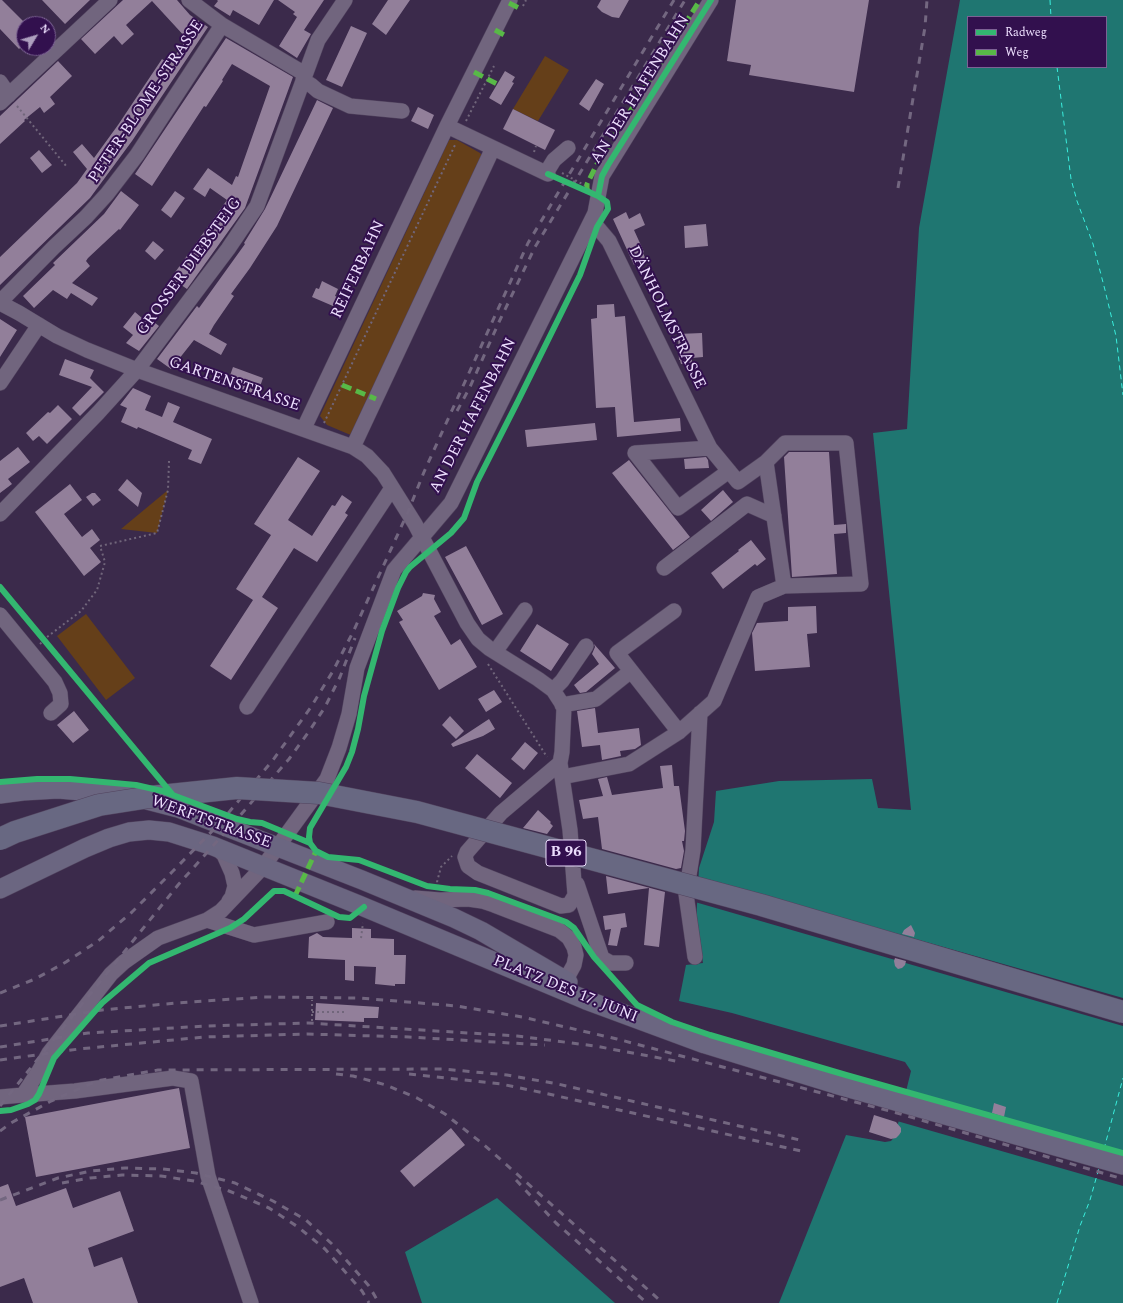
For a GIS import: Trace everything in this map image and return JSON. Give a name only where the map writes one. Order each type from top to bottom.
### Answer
[{"type":"highway","name":"B 96","points":[[0,838],[100,805],[150,797],[237,788],[319,793],[417,812],[746,901],[1123,1012]]},
{"type":"main road","name":"WERFTSTRASSE","points":[[0,794],[58,789],[117,794],[178,808],[278,847]]},
{"type":"main road","name":"WERFTSTRASSE","points":[[0,889],[109,838],[129,832],[149,830],[169,832],[202,842],[263,867]]},
{"type":"main road","name":"PLATZ DES 17. JUNI","points":[[278,847],[395,894],[481,931],[561,978],[646,1022]]},
{"type":"main road","name":"PLATZ DES 17. JUNI","points":[[263,867],[586,1000],[646,1022]]},
{"type":"main road","points":[[646,1022],[705,1044],[836,1084],[1123,1165]]},
{"type":"street","points":[[0,82],[5,99],[110,0]]},
{"type":"street","points":[[189,0],[222,25],[304,77],[318,91],[350,106],[402,111]]},
{"type":"street","name":"GROSSER DIEBSTEIG","points":[[0,514],[98,413],[137,370],[228,249],[257,206],[318,40],[345,0]]},
{"type":"street","name":"AN DER HAFENBAHN","points":[[222,911],[263,867],[327,779],[339,748],[349,714],[357,668],[394,570],[451,503],[595,213],[602,176],[608,164],[711,0]]},
{"type":"street","name":"REIFERBAHN","points":[[304,428],[446,126],[516,5]]},
{"type":"street","name":"PETER-BLOME-STRASSE","points":[[0,303],[107,194],[137,155],[222,25]]},
{"type":"street","points":[[446,126],[548,173],[554,160],[563,153]]},
{"type":"street","points":[[353,447],[494,148]]},
{"type":"street","name":"DÄNHOLMSTRASSE","points":[[590,222],[598,228],[609,241],[710,448],[733,476],[747,504]]},
{"type":"street","name":"GARTENSTRASSE","points":[[0,303],[57,336],[81,347],[137,370],[304,428],[353,447],[367,456],[383,473],[408,512],[467,623],[478,639],[494,652],[553,690]]},
{"type":"street","points":[[0,383],[38,325]]},
{"type":"street","points":[[586,646],[562,681],[553,690],[564,707],[561,770],[570,830],[575,895],[569,905],[561,906],[478,872],[468,866],[465,858],[467,852],[502,813],[561,770],[629,764],[679,732],[714,701],[758,597],[784,586],[861,584],[846,443],[785,443],[766,462],[733,476],[678,508],[635,453],[710,448]]},
{"type":"street","points":[[766,462],[784,586]]},
{"type":"street","points":[[247,707],[392,488]]},
{"type":"street","points":[[664,568],[747,504],[774,516]]},
{"type":"street","points":[[494,652],[525,610]]},
{"type":"street","points":[[674,611],[617,652],[679,732]]},
{"type":"street","points":[[0,615],[55,682],[60,693],[62,704],[51,713]]},
{"type":"street","points":[[562,705],[596,699],[631,671]]},
{"type":"street","points":[[695,957],[686,894],[693,850],[700,713]]},
{"type":"street","points":[[23,1095],[49,1053],[111,974],[124,962],[158,938],[206,920],[222,911],[232,896],[235,886],[228,864],[224,856],[217,848]]},
{"type":"street","points":[[574,875],[602,958],[611,963],[626,963]]},
{"type":"street","points":[[395,894],[420,899],[482,901],[559,930],[569,938],[574,947],[576,956],[574,965],[569,974],[561,978],[552,980],[533,978]]},
{"type":"street","points":[[206,920],[254,935],[327,922]]},
{"type":"street","points":[[0,1097],[75,1091],[173,1078],[191,1081],[208,1176],[251,1303]]},
{"type":"path","points":[[516,5],[526,0]]},
{"type":"path","points":[[319,434],[494,65]]},
{"type":"path","points":[[5,99],[68,167]]},
{"type":"path","points":[[32,654],[47,638],[81,611],[97,590],[105,562],[100,546],[157,533],[168,490],[169,461]]},
{"type":"path","points":[[361,938],[362,931]]},
{"type":"path","points":[[312,1000],[312,1021]]},
{"type":"path","points":[[312,1012],[345,1012]]},
{"type":"shaded area","points":[[960,0],[1123,0],[1123,1303],[779,1303],[846,1135],[885,1142],[891,1141],[895,1136],[911,1071],[905,1062],[732,1013],[679,1001],[686,965],[703,963],[696,923],[699,868],[714,822],[716,791],[779,781],[872,779],[878,808],[911,810],[873,433],[907,429],[919,228]]},
{"type":"shaded area","points":[[545,56],[569,70],[538,121],[513,109]]},
{"type":"shaded area","points":[[449,140],[457,140],[480,153],[484,158],[353,436],[327,425],[320,416]]},
{"type":"shaded area","points":[[168,490],[157,533],[121,529]]},
{"type":"shaded area","points":[[86,614],[135,678],[106,700],[57,636]]},
{"type":"shaded area","points":[[497,1198],[615,1303],[422,1303],[405,1252]]},
{"type":"pier","points":[[697,877],[1123,998],[1123,1026],[695,902]]},
{"type":"pier","points":[[905,1089],[1123,1152],[1123,1186],[897,1121]]},
{"type":"building","points":[[0,0],[2,0],[18,16],[16,16],[16,46],[0,29]]},
{"type":"building","points":[[42,0],[90,0],[65,24]]},
{"type":"building","points":[[123,0],[177,0],[190,15],[208,27],[132,141],[90,198],[0,285],[0,257],[77,183],[87,169],[73,152],[82,144],[94,158],[162,59],[169,64],[187,39],[152,1],[126,25],[134,34],[122,45],[114,36],[95,54],[81,39]]},
{"type":"building","points":[[217,0],[274,0],[259,25],[233,10],[230,16],[214,6],[218,1]]},
{"type":"building","points":[[278,0],[324,0],[304,30],[311,34],[297,58],[279,46],[297,17],[293,14],[295,12]]},
{"type":"building","points":[[388,0],[410,0],[386,35],[372,24]]},
{"type":"building","points":[[601,0],[629,0],[619,18],[612,17],[602,12],[597,7]]},
{"type":"building","points":[[736,0],[869,0],[854,92],[749,75],[751,65],[727,61]]},
{"type":"building","points":[[351,26],[367,33],[342,87],[326,80]]},
{"type":"building","points":[[226,38],[293,77],[245,208],[187,289],[171,278],[227,200],[210,188],[205,197],[193,189],[208,168],[232,185],[236,176],[238,177],[270,86],[232,64],[206,107],[204,106],[152,186],[135,174]]},
{"type":"building","points":[[58,61],[72,76],[50,97],[55,104],[44,113],[40,107],[24,120],[25,121],[0,144],[0,116]]},
{"type":"building","points":[[505,71],[515,77],[512,82],[514,83],[501,105],[489,98]]},
{"type":"building","points":[[596,79],[604,84],[589,111],[579,104]]},
{"type":"building","points":[[317,100],[333,108],[277,226],[231,294],[234,296],[209,334],[227,344],[221,355],[194,340],[171,369],[157,359],[197,306],[199,308],[245,244],[244,243],[265,209]]},
{"type":"building","points":[[418,107],[434,115],[428,129],[411,121]]},
{"type":"building","points":[[513,109],[555,130],[545,150],[503,129]]},
{"type":"building","points":[[39,150],[52,165],[42,173],[30,158]]},
{"type":"building","points":[[121,191],[139,205],[120,230],[119,229],[88,258],[86,261],[90,266],[72,283],[98,298],[92,306],[71,293],[67,299],[53,290],[34,308],[23,296],[55,265],[53,263],[104,214]]},
{"type":"building","points":[[175,191],[185,198],[171,218],[161,210]]},
{"type":"building","points":[[626,212],[629,219],[640,213],[645,225],[634,230],[646,260],[634,265],[613,219]]},
{"type":"building","points":[[706,224],[708,246],[685,248],[684,226]]},
{"type":"building","points":[[153,241],[164,250],[155,260],[145,251]]},
{"type":"building","points":[[322,281],[338,289],[335,296],[338,297],[340,304],[333,306],[312,297],[316,288],[319,289]]},
{"type":"building","points":[[614,304],[615,317],[625,316],[634,422],[680,418],[681,431],[617,437],[615,407],[596,408],[591,319],[597,318],[597,305]]},
{"type":"building","points":[[135,312],[142,318],[145,315],[159,326],[139,351],[126,343],[133,335],[123,327]]},
{"type":"building","points":[[0,319],[17,330],[0,357]]},
{"type":"building","points":[[702,333],[703,357],[692,358],[692,363],[681,364],[679,360],[678,334]]},
{"type":"building","points":[[65,359],[94,370],[90,378],[104,392],[80,416],[72,408],[92,387],[59,375]]},
{"type":"building","points":[[233,367],[263,378],[257,395],[227,384]]},
{"type":"building","points":[[133,388],[151,396],[145,410],[162,417],[168,402],[180,407],[173,422],[212,439],[201,464],[188,459],[192,450],[138,427],[137,429],[121,422],[127,408],[120,405]]},
{"type":"building","points":[[58,405],[72,419],[47,444],[39,436],[33,441],[26,433],[48,412],[50,413]]},
{"type":"building","points":[[595,423],[597,440],[527,447],[525,430]]},
{"type":"building","points":[[18,447],[30,462],[8,479],[12,484],[0,493],[0,461]]},
{"type":"building","points":[[789,452],[829,452],[834,525],[846,524],[846,533],[834,534],[837,574],[792,577],[784,457]]},
{"type":"building","points":[[298,457],[320,471],[288,520],[312,536],[332,505],[335,506],[342,495],[352,502],[345,513],[348,515],[317,562],[294,548],[262,597],[278,608],[231,680],[210,666],[253,600],[236,589],[271,535],[254,524]]},
{"type":"building","points":[[706,457],[709,468],[685,469],[684,459]]},
{"type":"building","points":[[629,460],[690,537],[673,550],[612,473]]},
{"type":"building","points":[[127,479],[142,493],[138,507],[118,490]]},
{"type":"building","points":[[70,484],[82,500],[64,514],[82,537],[92,529],[100,540],[90,548],[101,562],[84,576],[35,512]]},
{"type":"building","points":[[723,490],[733,502],[711,521],[701,510]]},
{"type":"building","points":[[92,493],[95,493],[101,500],[93,506],[86,497]]},
{"type":"building","points":[[751,540],[766,559],[757,566],[755,564],[723,589],[711,573]]},
{"type":"building","points":[[466,546],[503,614],[482,625],[445,557]]},
{"type":"building","points":[[423,593],[435,595],[434,599],[441,612],[434,616],[451,645],[460,639],[477,667],[439,690],[399,622],[403,620],[397,611],[422,596]]},
{"type":"building","points":[[816,606],[817,633],[807,634],[810,667],[755,671],[752,633],[757,623],[788,621],[788,607]]},
{"type":"building","points":[[537,624],[569,644],[551,671],[520,651]]},
{"type":"building","points":[[594,644],[615,668],[586,692],[580,693],[574,685],[599,664],[592,654],[595,647]]},
{"type":"building","points":[[494,690],[502,702],[486,712],[478,699]]},
{"type":"building","points":[[595,708],[598,733],[639,728],[641,745],[635,749],[620,751],[621,756],[602,760],[600,745],[582,747],[577,711]]},
{"type":"building","points":[[74,711],[89,730],[73,743],[57,725]]},
{"type":"building","points":[[450,716],[464,731],[456,739],[442,725]]},
{"type":"building","points":[[489,719],[495,729],[483,736],[453,747],[451,744]]},
{"type":"building","points":[[525,742],[538,753],[524,770],[511,759]]},
{"type":"building","points":[[477,754],[512,783],[500,798],[465,768]]},
{"type":"building","points":[[672,765],[674,786],[679,786],[685,831],[684,841],[682,841],[684,851],[681,868],[676,869],[602,849],[598,817],[583,819],[579,800],[603,796],[598,779],[607,777],[612,795],[663,788],[660,766]]},
{"type":"building","points":[[538,810],[551,822],[550,823],[553,826],[547,834],[523,828]]},
{"type":"building","points":[[606,876],[665,892],[659,947],[644,945],[649,888],[608,894]]},
{"type":"building","points":[[625,913],[627,927],[621,928],[617,946],[608,945],[611,929],[605,930],[603,916]]},
{"type":"building","points":[[911,925],[915,933],[914,937],[902,934],[904,930]]},
{"type":"building","points":[[352,928],[371,929],[371,938],[394,939],[394,955],[406,955],[405,984],[395,984],[395,986],[375,984],[376,967],[354,966],[354,981],[345,980],[345,960],[308,958],[309,937],[317,933],[323,937],[352,938]]},
{"type":"building","points":[[895,958],[906,961],[902,968],[898,969],[895,966]]},
{"type":"building","points":[[316,1003],[379,1007],[378,1018],[364,1018],[364,1022],[315,1020]]},
{"type":"building","points":[[179,1088],[190,1148],[36,1177],[25,1117]]},
{"type":"building","points":[[994,1103],[1006,1107],[1004,1117],[992,1113]]},
{"type":"building","points":[[874,1115],[896,1122],[901,1128],[899,1135],[896,1138],[891,1139],[869,1132]]},
{"type":"building","points":[[451,1128],[465,1145],[414,1187],[400,1171]]},
{"type":"building","points":[[8,1184],[16,1206],[66,1188],[73,1208],[120,1191],[134,1231],[88,1248],[94,1267],[122,1257],[138,1303],[33,1303],[24,1278],[0,1287],[0,1187]]},
{"type":"ferry route","points":[[1050,0],[1051,16]]},
{"type":"ferry route","points":[[1057,68],[1071,179],[1077,201],[1093,244],[1105,290],[1116,336],[1123,395]]},
{"type":"ferry route","points":[[1104,1149],[1123,1078]]},
{"type":"ferry route","points":[[1057,1303],[1099,1168]]},
{"type":"railway","points":[[0,993],[35,979],[66,962],[98,941],[132,912],[219,824],[273,760],[311,707],[333,671],[354,630],[528,243],[674,0]]},
{"type":"railway","points":[[457,411],[470,387],[535,247],[685,0]]},
{"type":"railway","points":[[898,188],[925,27],[927,0]]},
{"type":"railway","points":[[0,1106],[178,885],[289,759],[325,707],[340,677],[355,638]]},
{"type":"railway","points":[[0,1026],[102,1010],[264,997],[359,998],[457,1006],[522,1017],[617,1039],[897,1113],[1123,1179]]},
{"type":"railway","points":[[0,1047],[88,1033],[206,1026],[308,1023],[517,1036],[595,1046],[681,1062]]},
{"type":"railway","points":[[0,1060],[79,1049],[204,1037],[307,1034],[409,1037],[545,1045]]},
{"type":"railway","points":[[0,1131],[11,1123],[51,1101],[97,1081],[158,1070],[443,1069],[507,1075],[558,1084],[804,1141]]},
{"type":"railway","points":[[336,1074],[353,1076],[386,1085],[417,1098],[445,1114],[483,1144],[663,1303]]},
{"type":"railway","points":[[409,1074],[501,1084],[801,1151]]},
{"type":"railway","points":[[0,1200],[58,1178],[91,1171],[125,1168],[163,1169],[196,1173],[235,1183],[273,1201],[306,1220],[332,1244],[369,1286],[379,1303]]},
{"type":"railway","points":[[62,1183],[90,1178],[122,1175],[161,1176],[194,1181],[229,1191],[269,1208],[298,1227],[325,1249],[362,1291],[369,1303]]},
{"type":"railway","points":[[516,1180],[556,1223],[647,1303]]},
{"type":"marked path","points":[[589,192],[587,189],[587,184],[597,164],[700,0]]},
{"type":"marked path","points":[[509,3],[521,9]]},
{"type":"marked path","points":[[495,30],[508,37]]},
{"type":"marked path","points":[[474,72],[497,84]]},
{"type":"marked path","points":[[342,385],[376,399]]},
{"type":"marked path","points":[[295,896],[316,851]]},
{"type":"cycle path","points":[[598,196],[602,176],[608,165],[711,0]]},
{"type":"cycle path","points":[[548,174],[598,196],[607,202],[608,209],[597,227],[580,275],[477,482],[464,518],[451,533],[410,567],[398,588],[382,631],[364,696],[352,752],[346,767],[310,828],[310,843],[316,851],[328,857],[359,860],[427,886],[475,890],[488,893],[566,922],[574,928],[594,957],[637,1005],[672,1022],[710,1035],[846,1075],[1123,1153]]},
{"type":"cycle path","points":[[0,587],[172,794]]},
{"type":"cycle path","points":[[0,782],[37,779],[70,779],[136,785],[162,791],[237,819],[262,823],[310,843]]},
{"type":"cycle path","points":[[0,1111],[11,1110],[35,1100],[54,1058],[102,1003],[149,963],[230,928],[244,919],[274,891],[284,891],[339,917],[350,918],[364,907]]}]
